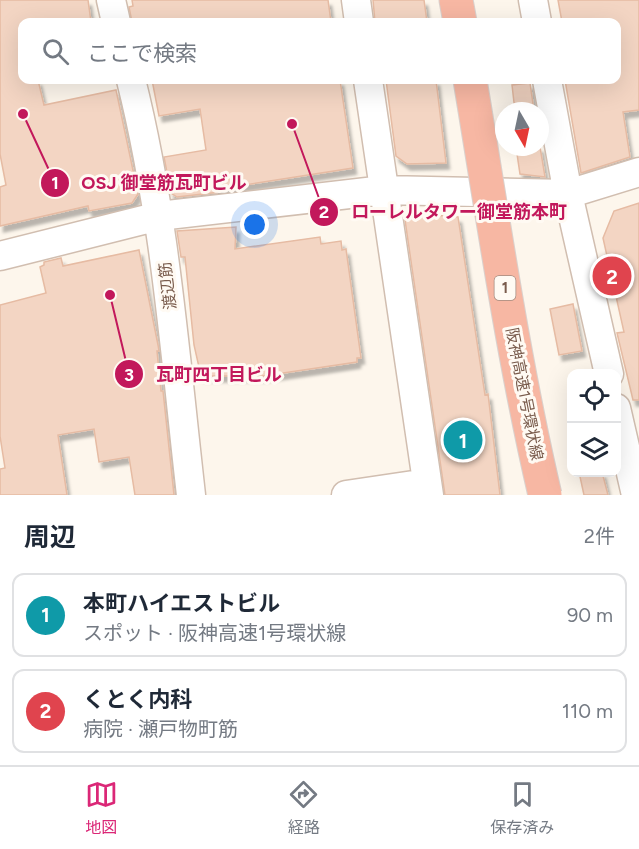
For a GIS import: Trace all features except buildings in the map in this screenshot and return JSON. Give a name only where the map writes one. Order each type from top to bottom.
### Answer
[{"type":"highway","points":[[456,0],[459,18]]},
{"type":"highway","name":"阪神高速1号環状線","points":[[471,84],[508,302],[545,495]]},
{"type":"street","points":[[111,0],[116,18]]},
{"type":"street","points":[[356,0],[358,18]]},
{"type":"street","points":[[533,0],[536,18]]},
{"type":"street","name":"渡辺筋","points":[[132,84],[159,216],[191,495]]},
{"type":"street","points":[[346,495],[428,489],[369,84]]},
{"type":"street","points":[[549,84],[568,194],[608,369]]},
{"type":"street","points":[[0,256],[159,216],[384,190],[568,194],[639,172]]},
{"type":"street","points":[[619,423],[636,495]]},
{"type":"place","name":"OSJ 御堂筋瓦町ビル","points":[[23,114]]},
{"type":"place","name":"ローレルタワー御堂筋本町","points":[[292,124]]},
{"type":"place","name":"くとく内科","points":[[612,276]]},
{"type":"place","name":"瓦町四丁目ビル","points":[[110,295]]},
{"type":"place","name":"本町ハイエストビル","points":[[463,440]]}]
